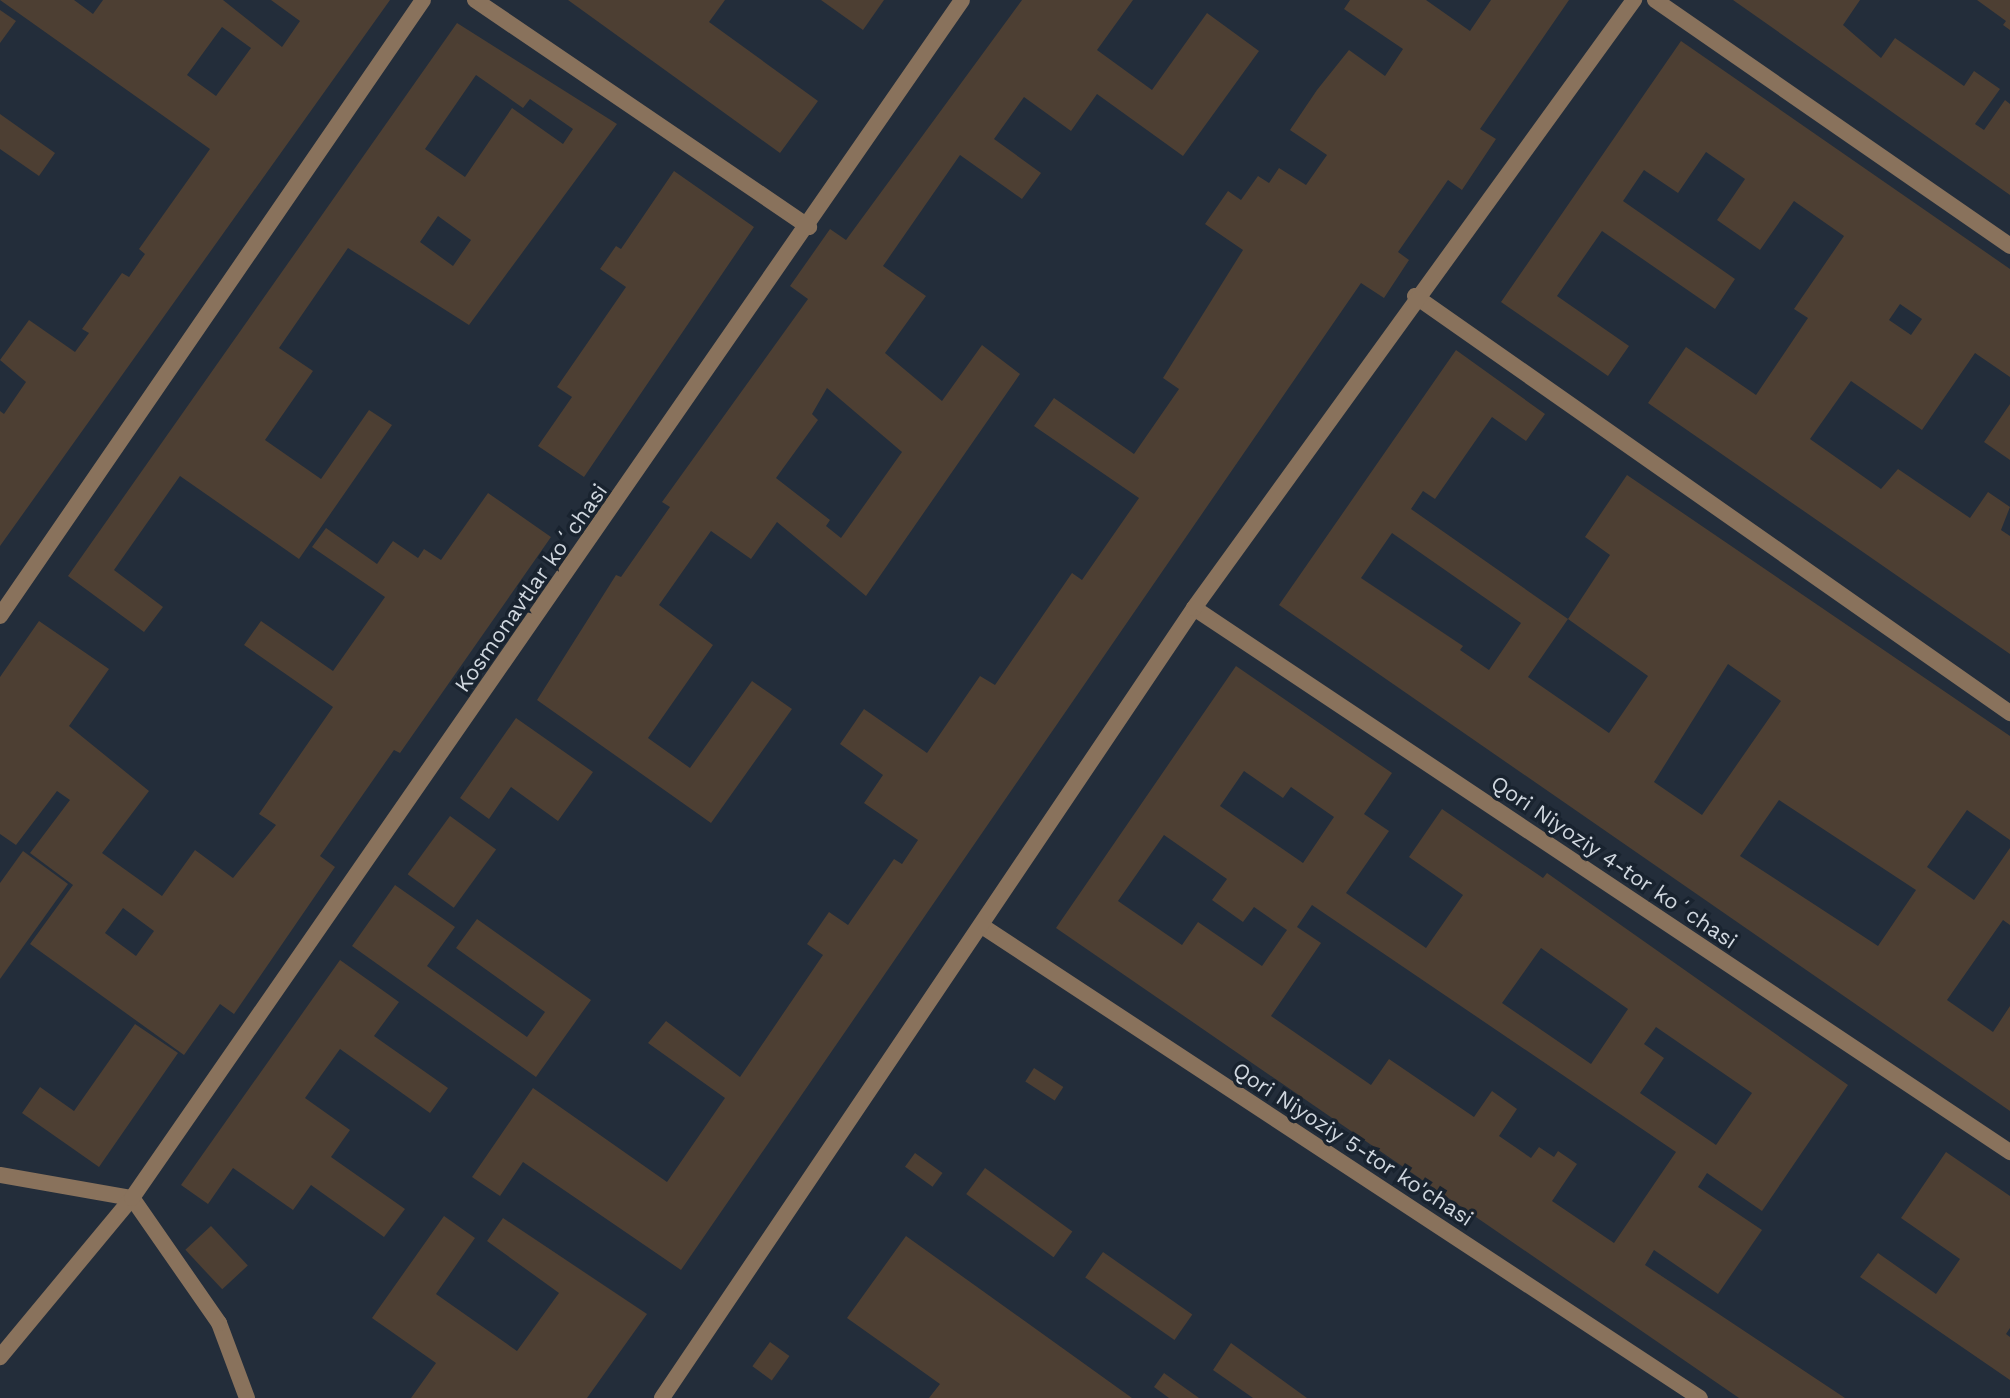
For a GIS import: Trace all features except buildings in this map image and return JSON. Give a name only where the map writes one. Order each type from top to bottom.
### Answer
[{"type":"street","points":[[0,616],[423,0]]},
{"type":"street","points":[[475,0],[809,227]]},
{"type":"street","name":"Kosmonavtlar koʻchasi","points":[[0,1357],[132,1198],[809,227],[962,0]]},
{"type":"street","points":[[662,1398],[1194,608],[1415,296],[1634,0]]},
{"type":"street","points":[[1655,0],[2010,246]]},
{"type":"street","points":[[1415,296],[2010,713]]},
{"type":"street","name":"Qori Niyoziy 4-tor koʻchasi","points":[[1194,608],[2010,1152]]},
{"type":"street","name":"Qori Niyoziy 5-tor ko'chasi","points":[[982,926],[1700,1398]]},
{"type":"street","points":[[0,1175],[132,1198],[219,1323],[247,1398]]}]
